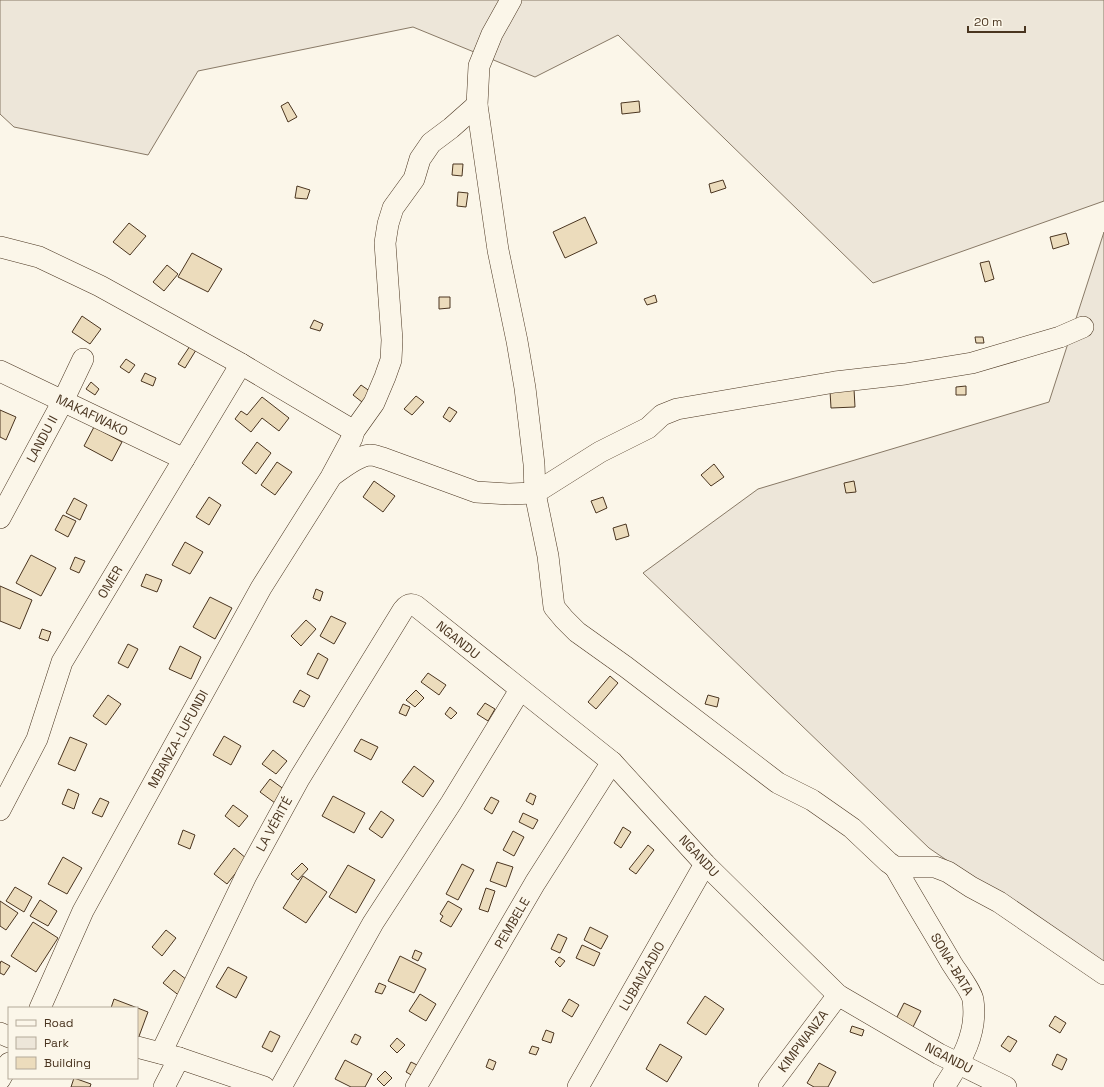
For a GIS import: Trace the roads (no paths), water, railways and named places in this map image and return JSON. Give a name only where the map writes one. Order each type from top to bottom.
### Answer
[{"type":"street","points":[[511,0],[492,34],[479,66],[477,105],[498,250],[525,388],[534,464],[535,493],[548,556],[554,607],[577,632],[626,667],[778,783],[812,800],[852,828],[895,867],[935,867],[948,872],[971,888],[999,902],[1104,974]]},
{"type":"street","name":"MBANZA-LUFUNDI","points":[[40,1007],[83,911],[261,588],[331,477],[352,438],[354,431],[374,403],[385,378],[390,360],[392,340],[385,243],[388,224],[394,208],[414,179],[420,159],[431,143],[477,105]]},
{"type":"street","points":[[0,247],[39,257],[100,286],[241,364],[354,431]]},
{"type":"street","points":[[331,477],[345,466],[370,455],[383,458],[476,492],[509,494],[535,493],[600,452],[648,428],[662,415],[677,409],[835,382],[905,374],[972,363],[1060,337],[1083,326]]},
{"type":"street","name":"LANDU II","points":[[0,518],[63,401],[83,359]]},
{"type":"street","name":"OMER","points":[[0,810],[37,738],[62,662],[241,364]]},
{"type":"street","name":"MAKAFWAKO","points":[[0,371],[184,459]]},
{"type":"street","name":"NGANDU","points":[[407,605],[412,604],[416,606],[612,762],[705,864],[838,995],[939,1054],[1006,1087]]},
{"type":"street","name":"LA VÉRITÉ","points":[[164,1087],[170,1056],[246,876],[299,779],[407,605]]},
{"type":"street","points":[[281,1087],[373,923],[451,803],[520,690]]},
{"type":"street","name":"PEMBELE","points":[[416,1087],[535,883],[612,762]]},
{"type":"street","name":"LUBANZADIO","points":[[578,1087],[705,864]]},
{"type":"street","name":"SONA-BATA","points":[[895,867],[919,910],[973,999],[974,1017],[972,1036],[960,1064],[944,1087]]},
{"type":"street","name":"KIMPWANZA","points":[[769,1087],[838,995]]},
{"type":"street","points":[[138,1047],[170,1056],[264,1087]]},
{"type":"street","points":[[0,1080],[8,1065]]}]
